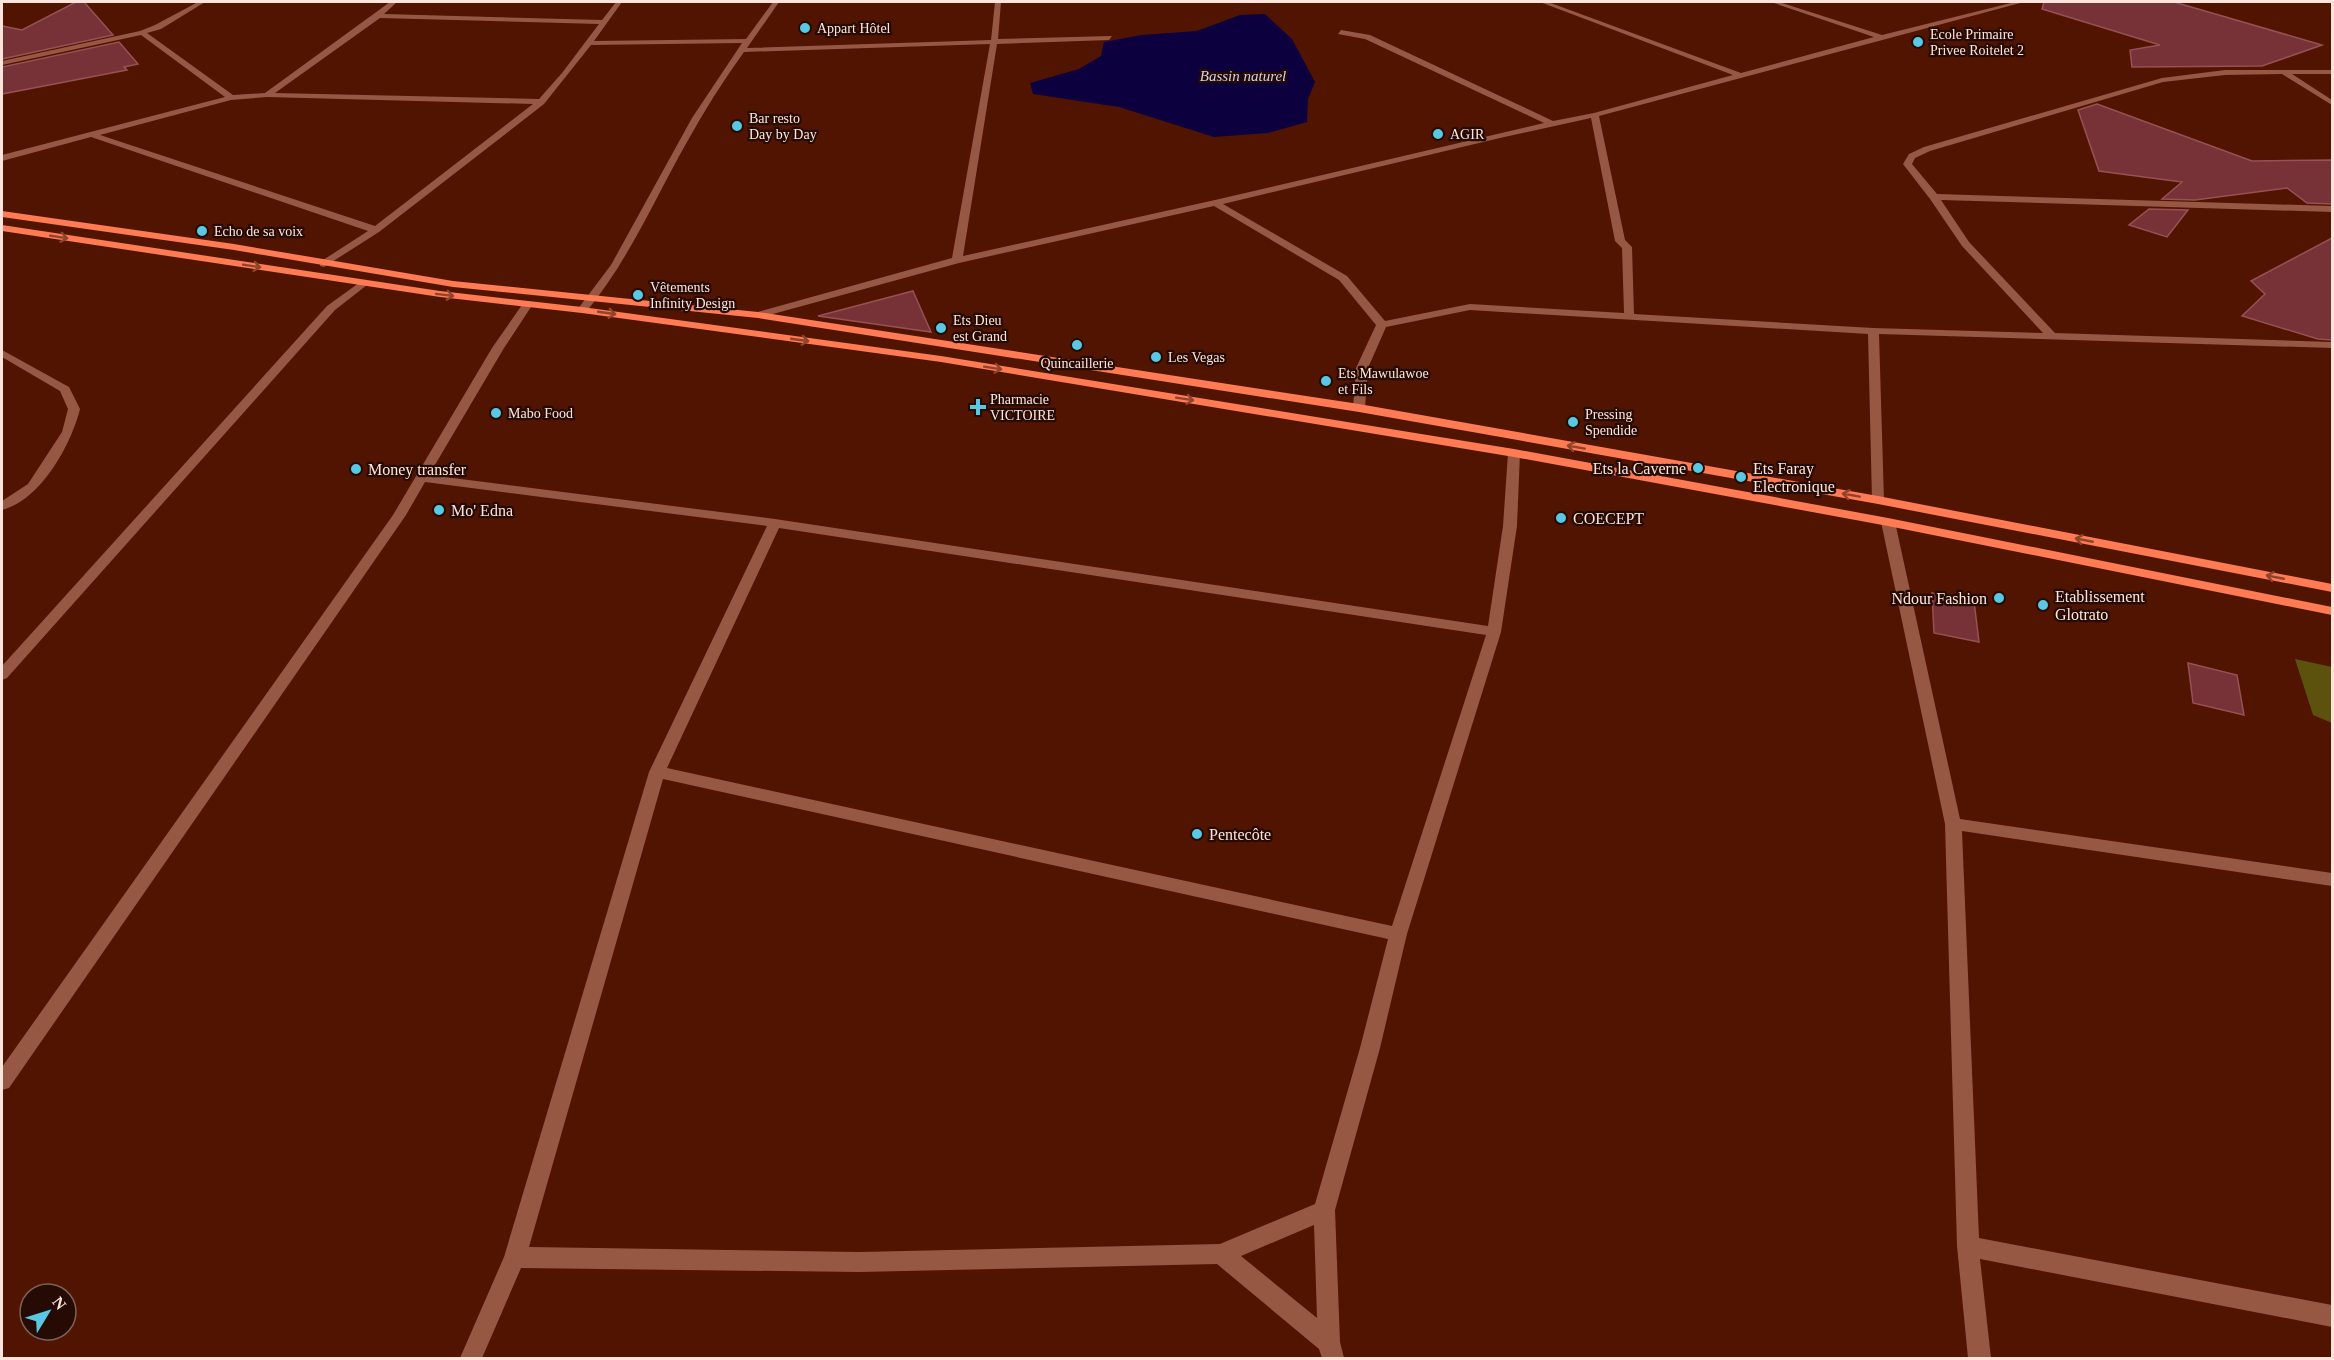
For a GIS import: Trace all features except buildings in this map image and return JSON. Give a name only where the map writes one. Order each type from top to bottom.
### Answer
[{"type":"main road","points":[[2,214],[234,247],[453,284],[758,315],[1359,408],[1878,500],[2332,588]]},
{"type":"main road","points":[[2,228],[363,283],[941,359],[1514,453],[1887,522],[2332,611]]},
{"type":"street","points":[[2,63],[142,33],[158,27],[202,2]]},
{"type":"street","points":[[267,95],[378,16],[394,2]]},
{"type":"street","points":[[324,264],[376,230],[541,102],[590,43],[619,2]]},
{"type":"street","points":[[582,310],[638,230],[695,119],[776,2]]},
{"type":"street","points":[[957,260],[994,42],[998,2]]},
{"type":"street","points":[[1543,2],[1742,76]]},
{"type":"street","points":[[1774,2],[1882,37]]},
{"type":"street","points":[[758,315],[957,260],[1595,115],[1882,37],[2021,2]]},
{"type":"street","points":[[378,16],[605,22]]},
{"type":"street","points":[[1341,32],[1367,37],[1552,124]]},
{"type":"street","points":[[142,33],[231,98]]},
{"type":"street","points":[[742,50],[1109,38]]},
{"type":"street","points":[[590,43],[749,41]]},
{"type":"street","points":[[2052,336],[1965,244],[1934,197],[1907,164],[1912,156],[1927,149],[2162,80],[2187,76],[2283,71],[2332,72]]},
{"type":"street","points":[[2283,71],[2332,103]]},
{"type":"street","points":[[2,158],[231,98],[267,95],[541,102]]},
{"type":"street","points":[[1595,115],[1620,241],[1627,247],[1629,316]]},
{"type":"street","points":[[92,135],[376,230]]},
{"type":"street","points":[[1934,197],[2332,209]]},
{"type":"street","points":[[1215,203],[1343,278],[1382,325]]},
{"type":"street","points":[[2,675],[331,308],[363,283]]},
{"type":"street","points":[[2,1082],[399,514],[419,478],[528,304]]},
{"type":"street","points":[[1382,325],[1470,307],[1873,331],[2332,345]]},
{"type":"street","points":[[1359,408],[1362,368],[1382,325]]},
{"type":"street","points":[[1873,331],[1878,500]]},
{"type":"street","points":[[2,353],[65,389],[74,409],[68,432],[33,487],[2,506]]},
{"type":"street","points":[[1331,1350],[1324,1210],[1370,1048],[1398,934],[1494,632],[1510,526],[1514,453]]},
{"type":"street","points":[[419,478],[775,523],[1494,632]]},
{"type":"street","points":[[1887,522],[1953,824],[1968,1246],[1979,1359]]},
{"type":"street","points":[[471,1359],[515,1257],[657,772],[775,523]]},
{"type":"street","points":[[657,772],[1398,934]]},
{"type":"street","points":[[1953,824],[2332,879]]},
{"type":"street","points":[[515,1257],[859,1262],[1221,1254],[1324,1210]]},
{"type":"street","points":[[1968,1246],[2332,1316]]},
{"type":"street","points":[[1221,1254],[1331,1350]]},
{"type":"shaded area","points":[[2295,659],[2332,667],[2332,723],[2313,715]]},
{"type":"water","name":"Bassin naturel","points":[[1265,14],[1292,39],[1315,82],[1308,99],[1307,122],[1268,133],[1214,137],[1119,107],[1033,94],[1030,83],[1079,69],[1101,56],[1104,42],[1142,35],[1197,31],[1240,15]]},
{"type":"place","name":"Appart Hôtel","points":[[805,28]]},
{"type":"place","name":"Ecole Primaire Privee Roitelet 2","points":[[1918,42]]},
{"type":"place","name":"Bar resto Day by Day","points":[[737,126]]},
{"type":"place","name":"AGIR","points":[[1438,134]]},
{"type":"place","name":"Echo de sa voix","points":[[202,231]]},
{"type":"place","name":"Vêtements Infinity Design","points":[[638,295]]},
{"type":"place","name":"Ets Dieu est Grand","points":[[941,328]]},
{"type":"place","name":"Quincaillerie","points":[[1077,345]]},
{"type":"place","name":"Les Vegas","points":[[1156,357]]},
{"type":"place","name":"Ets Mawulawoe et Fils","points":[[1326,381]]},
{"type":"place","name":"Pharmacie VICTOIRE","points":[[978,407]]},
{"type":"place","name":"Mabo Food","points":[[496,413]]},
{"type":"place","name":"Pressing Spendide","points":[[1573,422]]},
{"type":"place","name":"Ets la Caverne","points":[[1698,468]]},
{"type":"place","name":"Money transfer","points":[[356,469]]},
{"type":"place","name":"Ets Faray Electronique","points":[[1741,477]]},
{"type":"place","name":"Mo' Edna","points":[[439,510]]},
{"type":"place","name":"COECEPT","points":[[1561,518]]},
{"type":"place","name":"Ndour Fashion","points":[[1999,598]]},
{"type":"place","name":"Etablissement Glotrato","points":[[2043,605]]},
{"type":"place","name":"Pentecôte","points":[[1197,834]]}]
